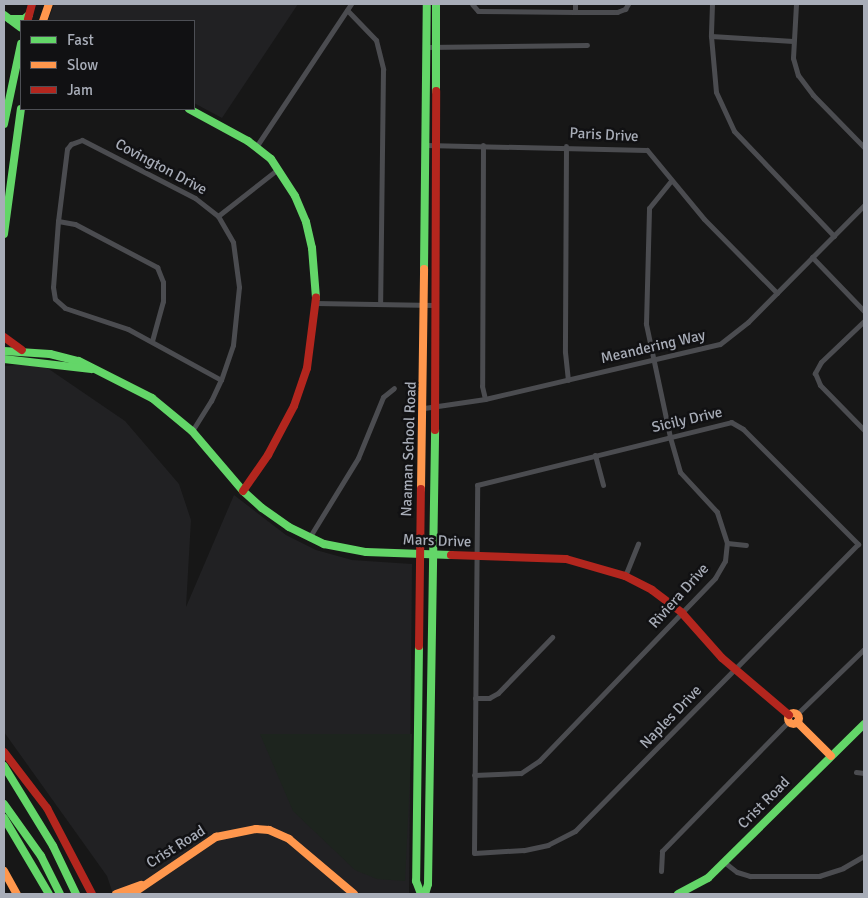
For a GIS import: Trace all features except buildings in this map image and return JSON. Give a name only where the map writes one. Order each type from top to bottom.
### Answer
[{"type":"main road","points":[[7,17],[28,18],[32,4]]},
{"type":"main road","points":[[43,20],[49,4]]},
{"type":"main road","name":"Naaman School Road","points":[[421,894],[416,881],[420,555],[424,408],[427,4]]},
{"type":"main road","name":"Naaman School Road","points":[[425,894],[428,884],[435,408],[436,4]]},
{"type":"main road","points":[[7,17],[20,27]]},
{"type":"main road","points":[[4,124],[20,49]]},
{"type":"main road","points":[[4,234],[22,110]]},
{"type":"main road","points":[[191,110],[256,147],[278,169],[306,222],[312,248],[315,303],[307,368],[294,406],[268,454],[243,491]]},
{"type":"main road","points":[[4,337],[26,352]]},
{"type":"main road","name":"Mars Drive","points":[[4,351],[26,352],[72,359],[152,398],[192,431],[243,491],[279,521],[309,538],[355,551],[432,556],[566,559],[625,576],[682,613],[735,669],[793,718],[831,756]]},
{"type":"main road","name":"Mars Drive","points":[[4,358],[93,369]]},
{"type":"main road","name":"Crist Road","points":[[678,894],[693,889],[724,862],[864,724]]},
{"type":"main road","points":[[4,752],[47,808],[92,894]]},
{"type":"main road","points":[[4,766],[44,831],[76,894]]},
{"type":"main road","points":[[4,804],[41,856],[60,894]]},
{"type":"main road","points":[[4,818],[49,894]]},
{"type":"main road","name":"Crist Road","points":[[116,894],[141,885],[216,838],[256,829],[270,830],[289,839],[354,894]]},
{"type":"main road","points":[[4,871],[17,894]]},
{"type":"main road","name":"Crist Road","points":[[132,894],[141,885]]},
{"type":"street","points":[[256,147],[351,4]]},
{"type":"street","points":[[472,4],[478,12],[617,12],[625,9],[628,4]]},
{"type":"street","points":[[575,4],[575,12]]},
{"type":"street","points":[[712,4],[711,36],[716,92],[734,131],[834,236]]},
{"type":"street","points":[[796,4],[793,41],[798,75],[813,96],[864,147]]},
{"type":"street","points":[[347,10],[376,40],[383,69],[380,304]]},
{"type":"street","points":[[711,36],[793,41]]},
{"type":"street","points":[[426,46],[587,45]]},
{"type":"street","name":"Covington Drive","points":[[58,221],[68,149],[71,144],[82,140],[195,198],[218,216],[233,242],[239,287],[233,345],[221,380],[192,431]]},
{"type":"street","name":"Paris Drive","points":[[426,145],[566,146],[647,150],[671,182],[777,293]]},
{"type":"street","points":[[482,145],[482,386],[485,399]]},
{"type":"street","points":[[566,146],[565,352],[568,380]]},
{"type":"street","points":[[218,216],[278,169]]},
{"type":"street","points":[[671,182],[649,208],[646,226],[646,324],[652,360],[680,472],[717,512],[727,542],[746,544]]},
{"type":"street","name":"Meandering Way","points":[[424,408],[435,408],[485,399],[720,344],[777,293],[864,205]]},
{"type":"street","points":[[152,341],[163,301],[163,282],[157,267],[75,224],[58,221],[53,287],[56,299],[64,308],[128,329],[221,380]]},
{"type":"street","points":[[812,257],[864,310]]},
{"type":"street","points":[[315,303],[434,305]]},
{"type":"street","points":[[864,321],[821,362],[815,373],[817,380],[864,430]]},
{"type":"street","points":[[309,538],[358,458],[383,397],[394,388]]},
{"type":"street","name":"Sicily Drive","points":[[476,556],[477,485],[731,422],[737,423],[858,544]]},
{"type":"street","points":[[596,454],[603,485]]},
{"type":"street","name":"Riviera Drive","points":[[474,775],[528,770],[715,578],[724,561],[727,542]]},
{"type":"street","points":[[625,576],[638,544]]},
{"type":"street","name":"Naples Drive","points":[[474,775],[474,853],[524,850],[548,845],[575,831],[858,544]]},
{"type":"street","points":[[474,775],[476,556]]},
{"type":"street","points":[[475,698],[489,698],[498,693],[552,637]]},
{"type":"street","points":[[661,871],[662,851],[864,649]]},
{"type":"street","points":[[856,772],[864,774]]},
{"type":"street","points":[[724,862],[737,872],[750,876],[819,876],[843,868],[864,856]]},
{"type":"shaded area","points":[[54,4],[298,4],[222,118],[195,104],[195,20],[48,20]]},
{"type":"shaded area","points":[[40,363],[125,421],[179,484],[191,520],[186,607],[234,495],[286,535],[316,550],[352,560],[412,564],[409,894],[113,894],[107,876],[4,732],[4,366]]},
{"type":"shaded area","points":[[260,734],[412,734],[405,881],[377,879],[355,870],[293,811]]},
{"type":"traffic: fast","points":[[424,269],[427,4]]},
{"type":"traffic: fast","points":[[436,4],[436,91]]},
{"type":"traffic: fast","points":[[4,15],[20,27]]},
{"type":"traffic: fast","points":[[10,19],[24,19],[29,15]]},
{"type":"traffic: fast","points":[[4,124],[20,49]]},
{"type":"traffic: fast","points":[[4,234],[21,110]]},
{"type":"traffic: fast","points":[[191,110],[248,141],[271,159],[295,196],[306,222],[312,248],[316,298]]},
{"type":"traffic: fast","points":[[4,351],[50,354],[79,361],[152,398],[192,431],[243,491],[262,508],[289,527],[324,544],[366,552],[451,555]]},
{"type":"traffic: fast","points":[[4,359],[91,369]]},
{"type":"traffic: fast","points":[[425,894],[428,884],[435,430]]},
{"type":"traffic: fast","points":[[419,646],[416,881],[421,894]]},
{"type":"traffic: fast","points":[[678,894],[708,878],[864,724]]},
{"type":"traffic: fast","points":[[4,766],[53,846],[76,894]]},
{"type":"traffic: fast","points":[[4,804],[41,856],[60,894]]},
{"type":"traffic: fast","points":[[4,818],[49,894]]},
{"type":"traffic: slow","points":[[43,20],[49,4]]},
{"type":"traffic: slow","points":[[421,489],[424,269]]},
{"type":"traffic: slow","points":[[793,712],[799,718],[793,724],[787,718],[793,712]]},
{"type":"traffic: slow","points":[[797,722],[831,756]]},
{"type":"traffic: slow","points":[[132,894],[216,837],[256,829],[269,830],[289,839],[354,894]]},
{"type":"traffic: slow","points":[[4,871],[17,894]]},
{"type":"traffic: slow","points":[[116,894],[141,885]]},
{"type":"traffic: jam","points":[[28,19],[32,4]]},
{"type":"traffic: jam","points":[[435,430],[436,91]]},
{"type":"traffic: jam","points":[[243,491],[268,455],[294,406],[307,368],[316,298]]},
{"type":"traffic: jam","points":[[4,337],[22,350]]},
{"type":"traffic: jam","points":[[419,646],[421,489]]},
{"type":"traffic: jam","points":[[451,555],[566,559],[625,576],[652,590],[682,613],[722,658],[789,715]]},
{"type":"traffic: jam","points":[[4,752],[47,808],[92,894]]}]
